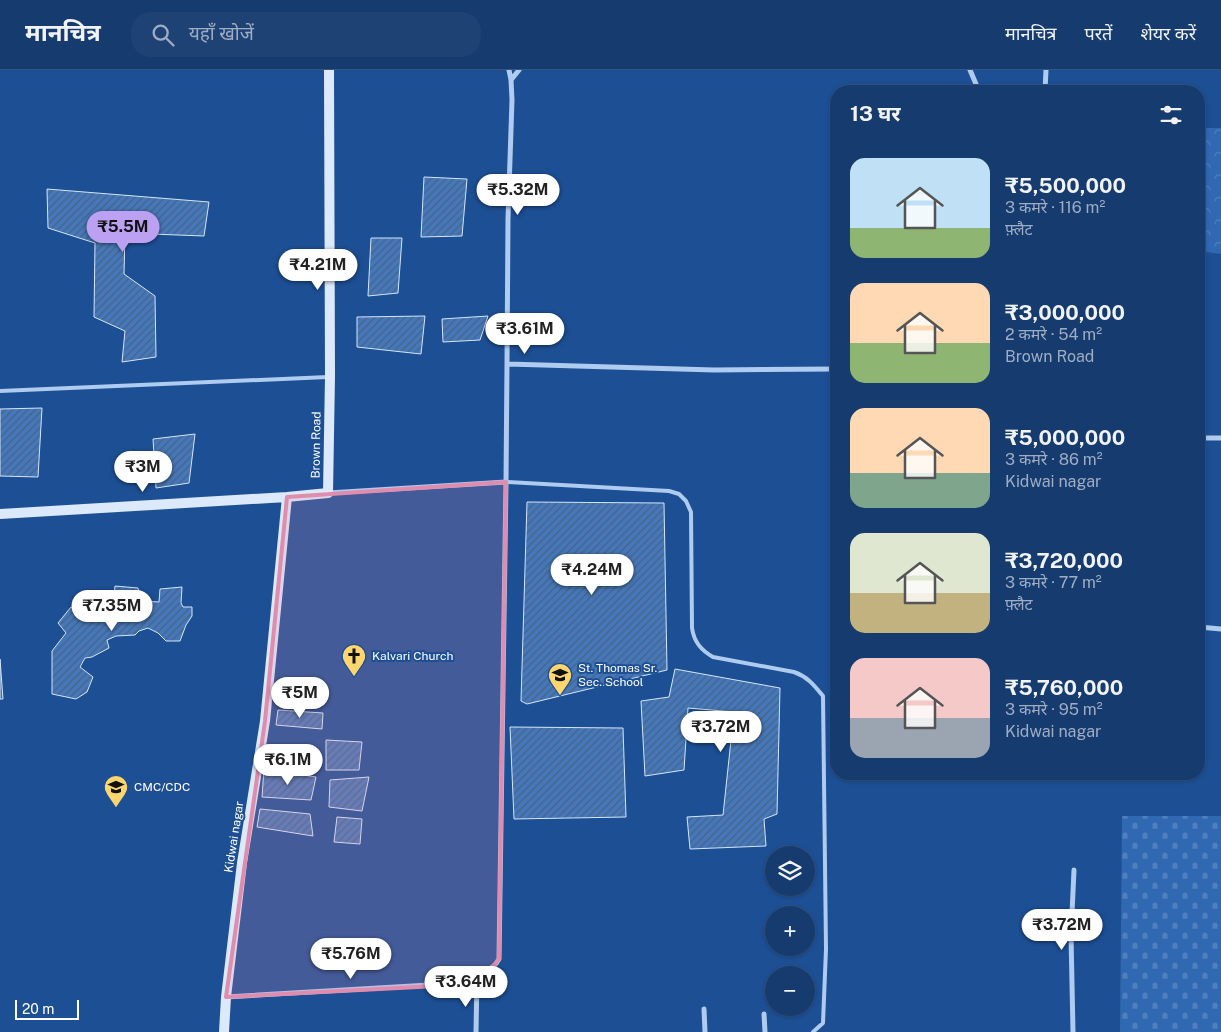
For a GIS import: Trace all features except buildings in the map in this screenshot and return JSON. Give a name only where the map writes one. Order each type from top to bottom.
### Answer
[{"type":"street","name":"Brown Road","points":[[0,514],[287,498],[328,493],[330,376],[329,70]]},
{"type":"street","points":[[476,1032],[476,984],[479,974],[493,967],[498,959],[506,482],[508,218],[512,100],[509,70]]},
{"type":"street","points":[[511,80],[519,70]]},
{"type":"street","points":[[970,70],[976,85]]},
{"type":"street","points":[[1045,85],[1046,70]]},
{"type":"street","points":[[507,364],[714,370],[830,369]]},
{"type":"street","points":[[1205,438],[1221,438]]},
{"type":"street","points":[[328,493],[506,482]]},
{"type":"street","name":"Kidwai nagar","points":[[224,1032],[226,997],[242,863],[265,721],[287,498]]},
{"type":"street","points":[[1205,628],[1221,629]]},
{"type":"street","points":[[1072,1032],[1071,935],[1074,870]]},
{"type":"street","points":[[226,997],[446,984],[476,984]]},
{"type":"street","points":[[704,1009],[705,1032]]},
{"type":"street","points":[[764,1014],[765,1032]]},
{"type":"lane","points":[[0,391],[330,376]]},
{"type":"lane","points":[[506,482],[651,489],[679,494],[686,501],[691,512],[692,628],[693,638],[699,647],[714,657],[794,672],[805,676],[823,696],[826,949],[823,1023],[814,1032]]},
{"type":"highlighted area","points":[[506,482],[499,959],[493,967],[477,975],[476,984],[226,997],[265,721],[287,497]]},
{"type":"green space","points":[[1205,128],[1221,128],[1221,254],[1205,252]]},
{"type":"green space","points":[[1122,816],[1221,816],[1221,1032],[1120,1032]]},
{"type":"place","name":"Kalvari Church","points":[[354,677]]},
{"type":"place","name":"St. Thomas Sr. Sec. School","points":[[560,696]]},
{"type":"place","name":"CMC/CDC","points":[[116,808]]}]
